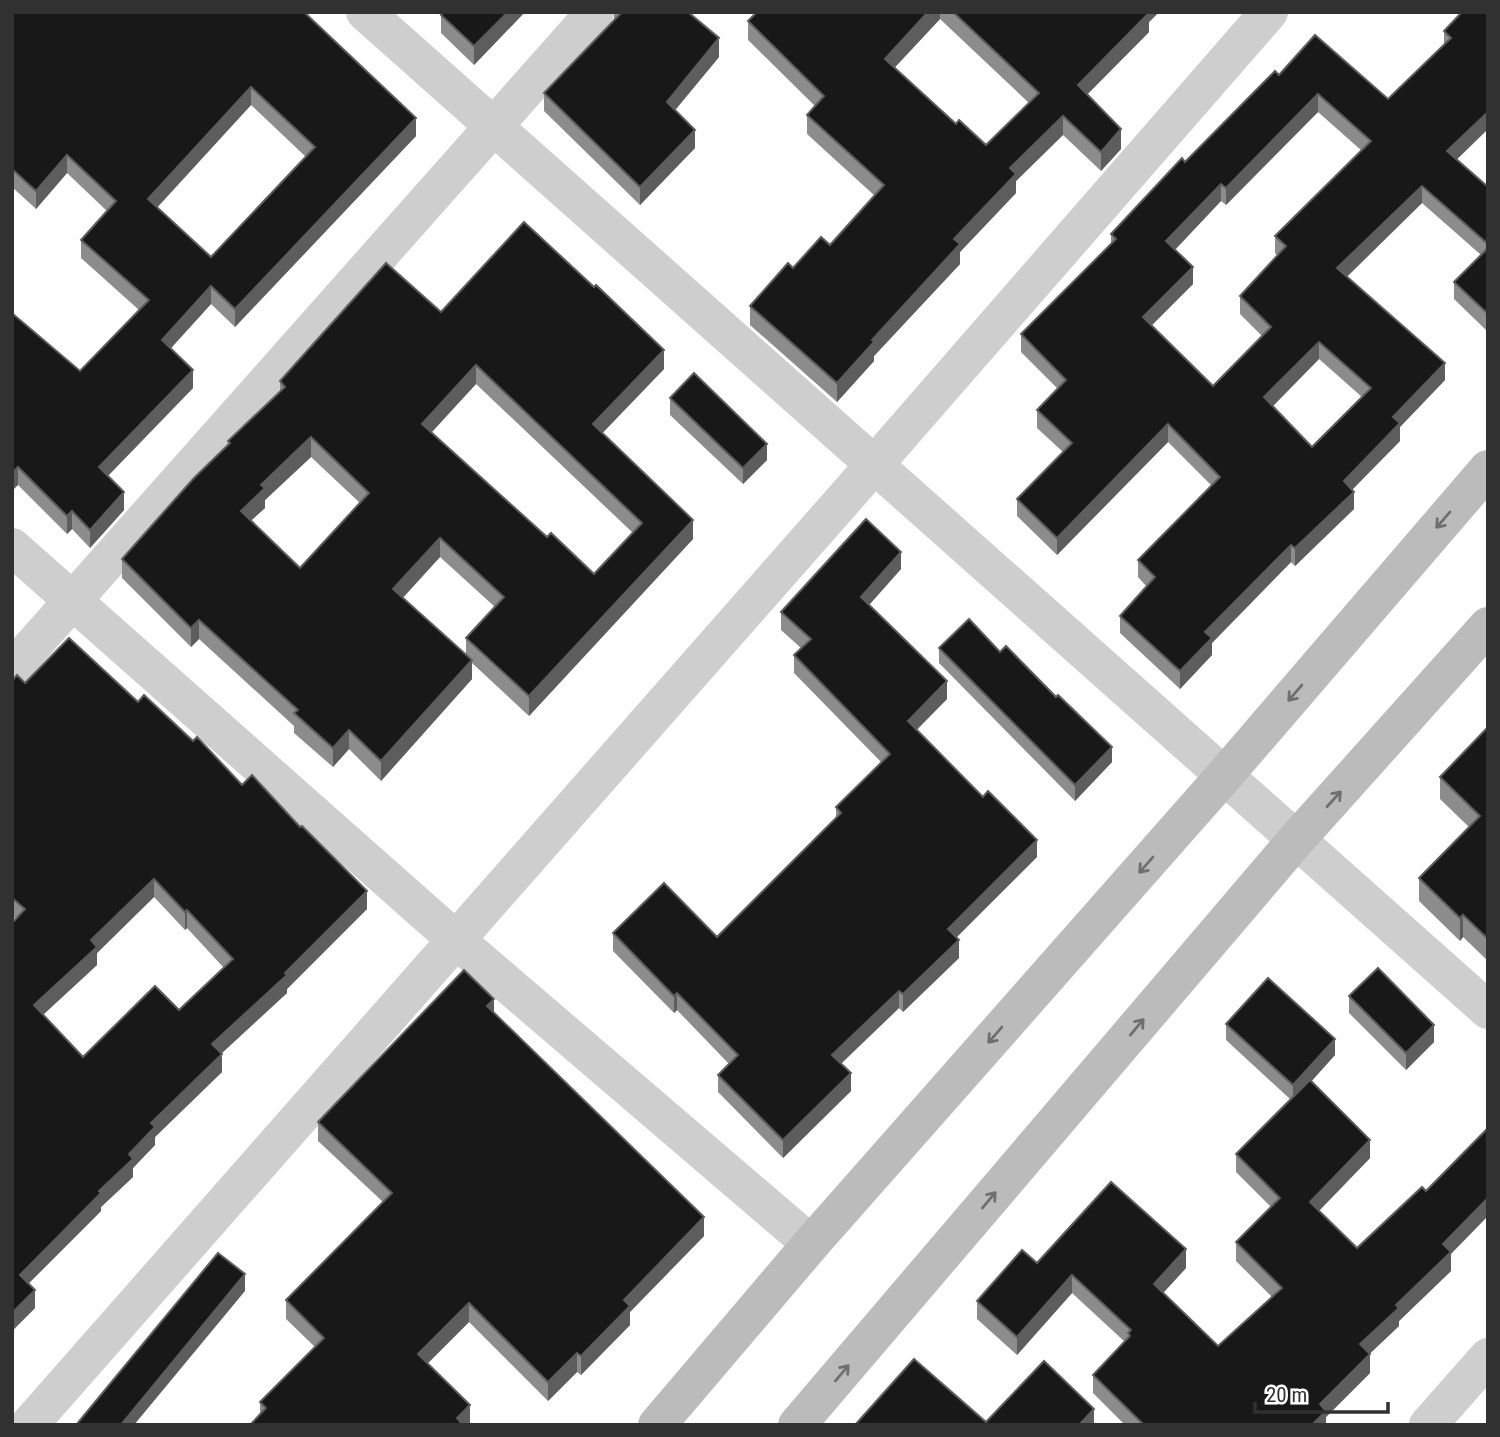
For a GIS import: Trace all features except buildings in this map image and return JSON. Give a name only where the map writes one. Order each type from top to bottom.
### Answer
[{"type":"main road","points":[[657,1425],[811,1244],[1224,776],[1488,469]]},
{"type":"main road","points":[[797,1425],[1296,840],[1488,626]]},
{"type":"street","points":[[365,12],[1488,1010]]},
{"type":"street","points":[[12,669],[595,12]]},
{"type":"street","points":[[29,1425],[1269,12]]},
{"type":"street","points":[[12,547],[456,940],[811,1244]]},
{"type":"street","points":[[1428,1425],[1488,1357]]}]
